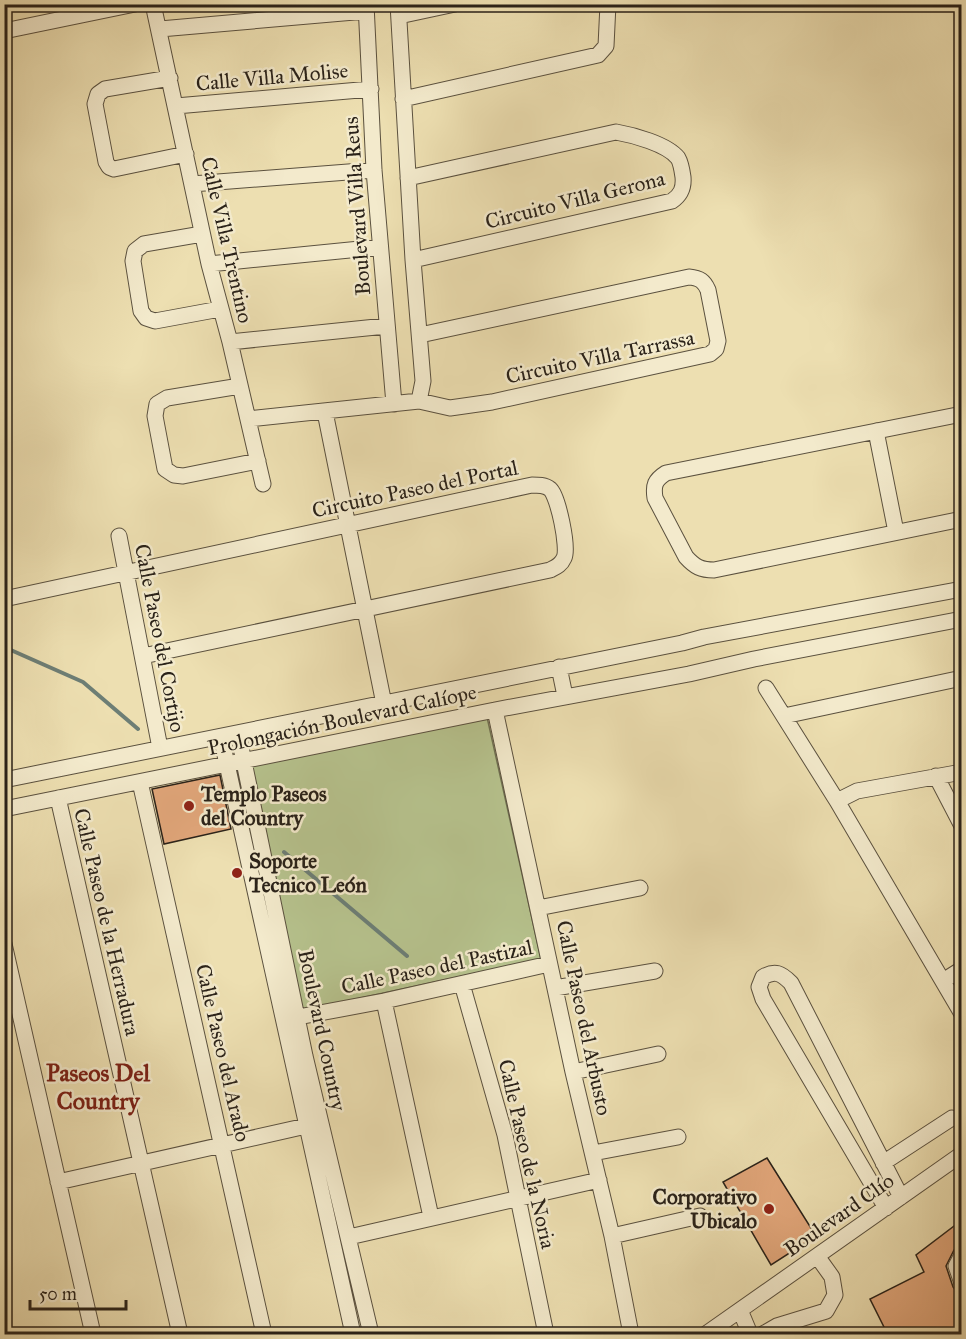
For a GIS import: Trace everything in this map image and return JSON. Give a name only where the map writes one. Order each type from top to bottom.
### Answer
[{"type":"street","points":[[4,31],[135,4]]},
{"type":"street","name":"Calle Villa Trentino","points":[[153,4],[202,234],[263,484]]},
{"type":"street","points":[[419,401],[423,381],[413,260],[398,10],[455,4]]},
{"type":"street","points":[[403,99],[598,56],[606,46],[608,4]]},
{"type":"street","points":[[160,29],[366,8]]},
{"type":"street","name":"Boulevard Villa Reus","points":[[366,8],[374,170],[394,404]]},
{"type":"street","points":[[170,78],[105,89],[98,94],[94,104],[106,162],[114,169],[186,153]]},
{"type":"street","name":"Calle Villa Molise","points":[[176,106],[371,89]]},
{"type":"street","name":"Circuito Villa Gerona","points":[[408,178],[616,132],[667,148],[680,161],[683,180],[683,188],[679,196],[672,201],[413,260]]},
{"type":"street","points":[[192,184],[374,170]]},
{"type":"street","points":[[202,234],[144,244],[135,251],[133,261],[141,311],[146,318],[155,321],[220,309]]},
{"type":"street","points":[[209,264],[380,247]]},
{"type":"street","name":"Circuito Villa Tarrassa","points":[[248,419],[419,401],[450,408],[492,402],[710,354],[716,349],[718,341],[708,290],[704,282],[698,278],[689,277],[420,335]]},
{"type":"street","points":[[230,342],[386,326]]},
{"type":"street","points":[[240,386],[167,398],[158,404],[155,416],[165,469],[174,475],[183,476],[258,461]]},
{"type":"street","points":[[325,412],[384,704]]},
{"type":"street","points":[[962,414],[666,473],[657,478],[653,487],[655,498],[686,557],[693,566],[702,570],[714,570],[962,519]]},
{"type":"street","points":[[876,431],[896,532]]},
{"type":"street","name":"Circuito Paseo del Portal","points":[[4,598],[532,485],[541,485],[550,489],[555,496],[566,547],[565,556],[560,565],[550,570],[143,656]]},
{"type":"street","name":"Calle Paseo del Cortijo","points":[[119,536],[160,748]]},
{"type":"street","name":"Prolongación Boulevard Calíope","points":[[4,780],[704,637],[962,589]]},
{"type":"street","name":"Prolongación Boulevard Calíope","points":[[4,809],[565,696],[689,674],[754,658],[962,619]]},
{"type":"street","points":[[559,667],[565,696]]},
{"type":"street","points":[[784,716],[962,678]]},
{"type":"street","points":[[766,688],[837,801],[962,1014]]},
{"type":"street","name":"Calle Paseo del Arbusto","points":[[495,710],[573,1072],[612,1236],[631,1335]]},
{"type":"street","name":"Boulevard Country","points":[[238,733],[298,1017],[314,1125],[353,1335]]},
{"type":"street","name":"Boulevard Country","points":[[221,736],[314,1125],[349,1237],[371,1335]]},
{"type":"street","points":[[837,801],[857,791],[962,772]]},
{"type":"street","points":[[936,776],[962,826]]},
{"type":"street","name":"Calle Paseo del Arado","points":[[140,782],[264,1335]]},
{"type":"street","name":"Calle Paseo de la Herradura","points":[[58,798],[180,1335]]},
{"type":"street","points":[[538,909],[640,888]]},
{"type":"street","points":[[4,944],[93,1335]]},
{"type":"street","name":"Calle Paseo del Pastizal","points":[[298,1017],[384,1001],[549,964]]},
{"type":"street","points":[[943,981],[962,969]]},
{"type":"street","points":[[555,988],[655,971]]},
{"type":"street","points":[[886,1208],[763,999],[759,987],[763,977],[772,972],[782,974],[791,983],[901,1197]]},
{"type":"street","name":"Calle Paseo de la Noria","points":[[462,984],[505,1135],[546,1335]]},
{"type":"street","points":[[384,1001],[431,1217]]},
{"type":"street","points":[[573,1072],[658,1054]]},
{"type":"street","points":[[883,1163],[952,1118]]},
{"type":"street","points":[[58,1182],[314,1125]]},
{"type":"street","points":[[593,1153],[678,1137]]},
{"type":"street","name":"Boulevard Clío","points":[[706,1335],[962,1154]]},
{"type":"street","points":[[349,1237],[599,1180]]},
{"type":"street","points":[[612,1236],[700,1216]]},
{"type":"street","points":[[962,1255],[956,1266],[962,1283]]},
{"type":"street","points":[[763,1335],[777,1326],[826,1311],[835,1295],[832,1277],[817,1256]]},
{"type":"street","points":[[740,1310],[750,1335]]},
{"type":"green space","points":[[487,717],[541,959],[300,1011],[249,766]]},
{"type":"building","name":"Templo Paseos del Country","points":[[220,775],[231,829],[164,844],[152,789]]},
{"type":"building","name":"Corporativo Ubicalo","points":[[767,1158],[816,1236],[771,1265],[723,1182]]},
{"type":"building","points":[[962,1220],[962,1245],[954,1250],[946,1266],[953,1287],[962,1293],[962,1335],[888,1335],[870,1299],[924,1272],[916,1255]]},
{"type":"waterway","points":[[4,647],[83,682],[138,729]]},
{"type":"waterway","points":[[284,852],[407,956]]},
{"type":"place","name":"Templo Paseos del Country","points":[[189,806]]},
{"type":"place","name":"Soporte Tecnico León","points":[[237,873]]},
{"type":"place","name":"Corporativo Ubicalo","points":[[769,1209]]},
{"type":"district","name":"Paseos Del Country","points":[[98,1087]]}]
